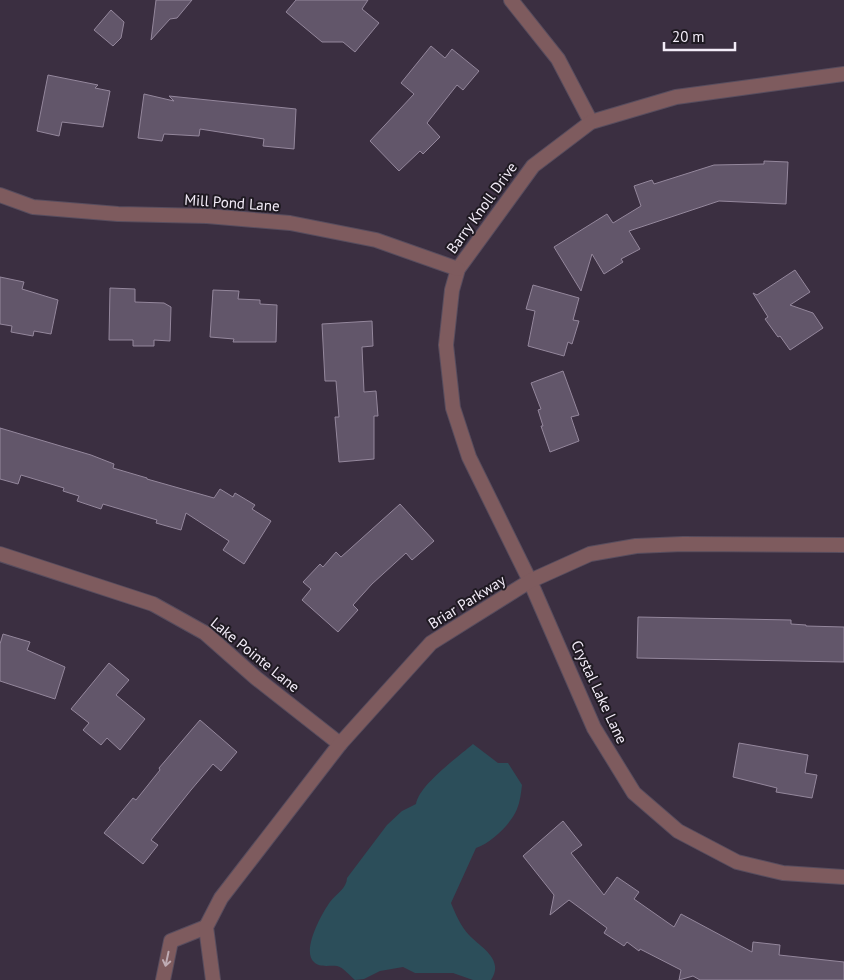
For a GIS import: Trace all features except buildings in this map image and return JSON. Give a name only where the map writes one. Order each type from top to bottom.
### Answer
[{"type":"street","points":[[511,0],[558,59],[591,122]]},
{"type":"street","name":"Barry Knoll Drive","points":[[530,581],[468,457],[453,408],[446,345],[452,290],[458,269],[533,166],[591,122],[676,97],[844,74]]},
{"type":"street","name":"Mill Pond Lane","points":[[0,195],[33,207],[118,214],[207,216],[290,223],[376,240],[458,269]]},
{"type":"street","name":"Briar Parkway","points":[[206,927],[222,898],[255,852],[340,744],[431,643],[530,581],[590,554],[636,546],[844,545]]},
{"type":"street","name":"Lake Pointe Lane","points":[[0,554],[153,604],[205,633],[256,678],[340,744]]},
{"type":"street","name":"Crystal Lake Lane","points":[[530,581],[594,728],[634,793],[678,831],[736,862],[783,873],[844,877]]},
{"type":"street","points":[[163,980],[171,941],[206,927],[213,980]]},
{"type":"water","points":[[473,744],[498,763],[508,763],[522,785],[519,803],[514,815],[494,837],[476,848],[451,903],[458,920],[466,932],[493,960],[495,973],[491,980],[473,980],[453,973],[415,973],[403,967],[380,971],[364,979],[355,980],[339,967],[316,964],[311,957],[311,941],[326,907],[343,888],[347,878],[387,825],[402,811],[416,804],[424,788],[431,780]]}]
